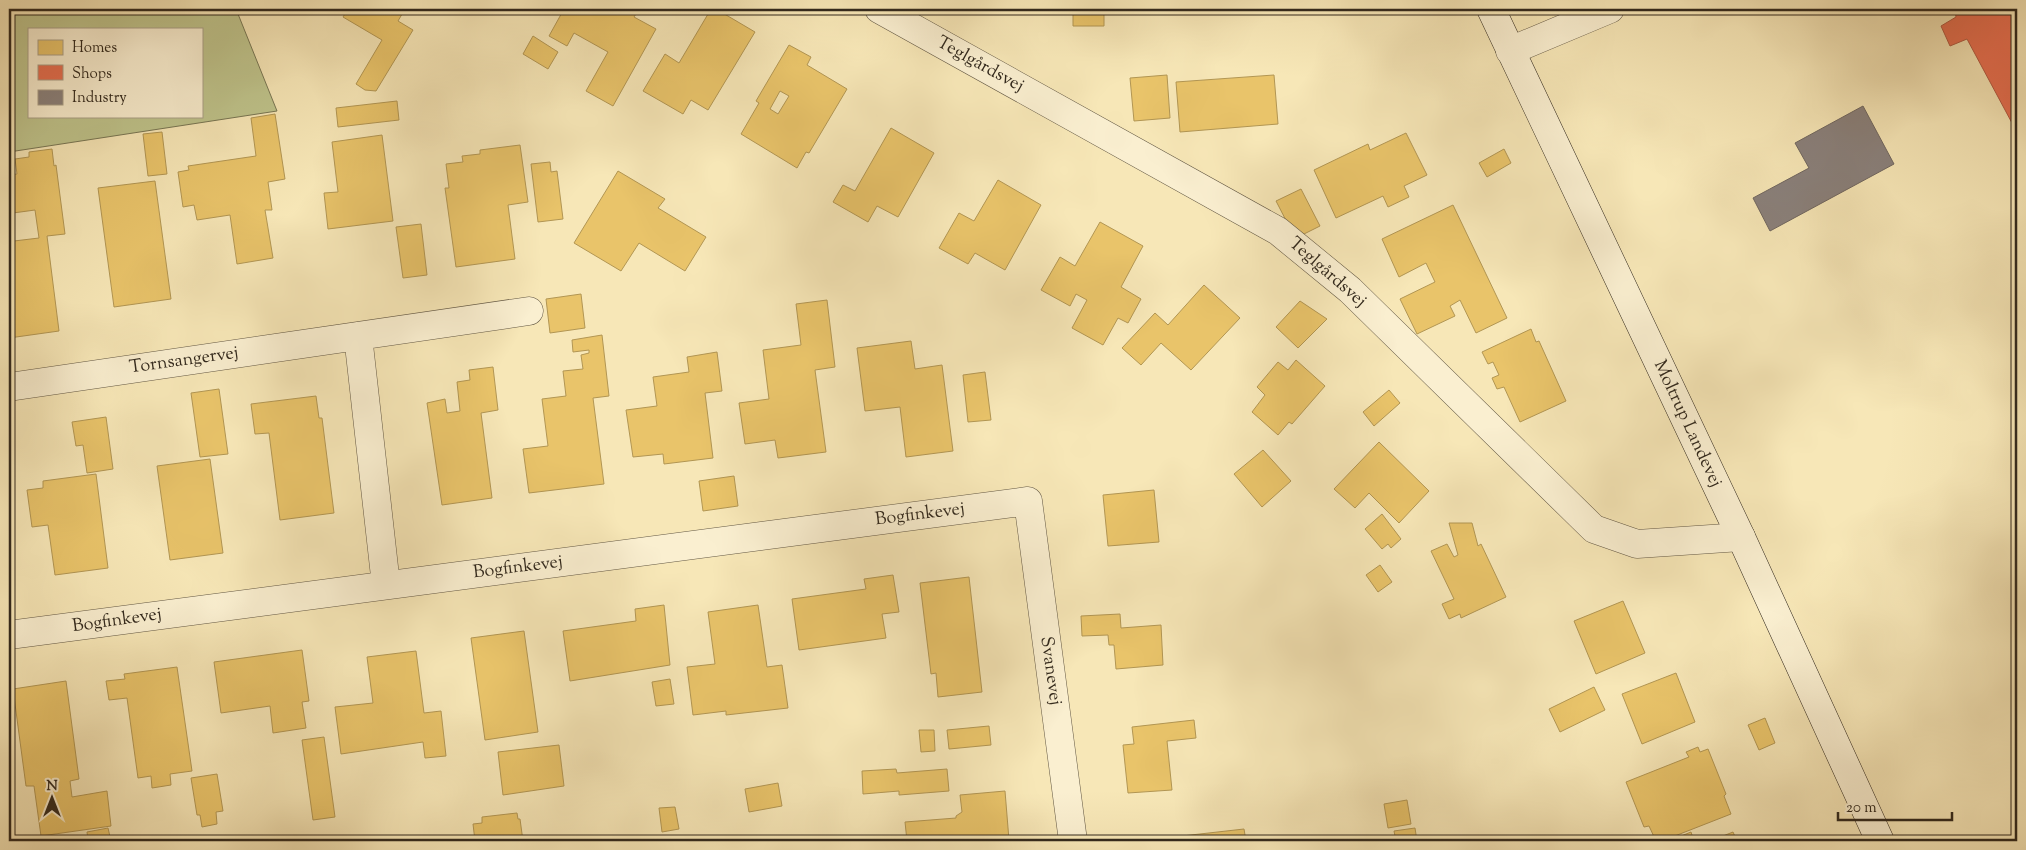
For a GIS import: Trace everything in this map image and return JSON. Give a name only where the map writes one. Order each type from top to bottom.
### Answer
[{"type":"street","name":"Teglgårdsvej","points":[[879,9],[1278,231],[1350,290],[1594,529],[1637,544],[1741,538]]},
{"type":"street","name":"Moltrup Landevej","points":[[1491,9],[1741,538],[1880,841]]},
{"type":"street","points":[[1510,51],[1610,9]]},
{"type":"street","name":"Tornsangervej","points":[[9,387],[529,311]]},
{"type":"street","points":[[358,336],[386,585]]},
{"type":"street","name":"Bogfinkevej","points":[[9,635],[1028,501]]},
{"type":"street","name":"Svanevej","points":[[1028,501],[1073,841]]},
{"type":"green space","points":[[9,9],[236,9],[277,111],[9,152]]},
{"type":"building: Homes","points":[[348,9],[405,9],[398,21],[413,30],[376,91],[365,90],[356,84],[382,40],[343,17]]},
{"type":"building: Homes","points":[[564,9],[639,9],[634,17],[656,29],[613,106],[586,91],[608,52],[574,33],[567,46],[549,36]]},
{"type":"building: Homes","points":[[711,9],[716,9],[755,32],[708,110],[691,100],[683,114],[643,91],[665,54],[679,63]]},
{"type":"building: Homes","points":[[1104,11],[1104,26],[1073,26],[1073,12]]},
{"type":"building: Homes","points":[[533,36],[558,52],[548,69],[523,54]]},
{"type":"building: Homes","points":[[789,45],[811,57],[807,65],[847,89],[809,153],[806,152],[797,168],[741,134],[759,103],[756,101]],"holes":[[[780,91],[789,96],[778,114],[770,109]]]},
{"type":"building: Homes","points":[[1167,75],[1170,118],[1134,121],[1130,78]]},
{"type":"building: Homes","points":[[1274,75],[1278,124],[1180,132],[1176,82]]},
{"type":"building: Homes","points":[[397,101],[399,120],[338,127],[336,108]]},
{"type":"building: Homes","points":[[275,114],[285,179],[268,182],[272,210],[265,210],[273,258],[237,264],[230,215],[197,220],[194,205],[183,207],[178,172],[189,170],[188,166],[256,156],[251,118]]},
{"type":"building: Homes","points":[[891,128],[934,153],[898,217],[877,206],[868,222],[833,202],[843,185],[855,191]]},
{"type":"building: Homes","points":[[162,132],[167,174],[148,176],[143,134]]},
{"type":"building: Homes","points":[[1406,133],[1427,175],[1404,186],[1409,197],[1388,207],[1383,196],[1336,218],[1314,170],[1368,144],[1370,150]]},
{"type":"building: Homes","points":[[382,135],[393,221],[328,229],[324,193],[338,192],[332,142]]},
{"type":"building: Homes","points":[[520,145],[528,202],[508,205],[515,259],[456,267],[445,188],[449,188],[446,164],[463,162],[462,156],[480,154],[480,150]]},
{"type":"building: Homes","points":[[52,149],[54,166],[56,165],[65,234],[47,236],[59,331],[9,338],[9,237],[14,241],[39,238],[35,210],[13,213],[9,175],[17,174],[15,159],[29,157],[29,152]]},
{"type":"building: Homes","points":[[1504,149],[1511,163],[1487,177],[1479,163]]},
{"type":"building: Homes","points":[[550,162],[551,172],[557,171],[563,219],[538,222],[531,164]]},
{"type":"building: Homes","points":[[618,171],[665,199],[658,208],[706,237],[685,271],[639,243],[621,271],[574,243]]},
{"type":"building: Homes","points":[[998,180],[1041,205],[1005,270],[975,253],[968,264],[939,248],[959,213],[974,221]]},
{"type":"building: Homes","points":[[155,181],[171,299],[114,307],[98,188]]},
{"type":"building: Homes","points":[[1301,189],[1320,226],[1298,237],[1292,232],[1276,201]]},
{"type":"building: Homes","points":[[1453,205],[1507,318],[1476,333],[1460,300],[1450,306],[1455,316],[1417,334],[1400,299],[1435,282],[1426,263],[1399,277],[1382,239]]},
{"type":"building: Homes","points":[[1100,222],[1143,246],[1121,287],[1141,299],[1128,323],[1118,318],[1103,345],[1072,328],[1087,300],[1076,294],[1070,306],[1041,290],[1060,257],[1075,266]]},
{"type":"building: Homes","points":[[421,224],[427,275],[403,278],[396,227]]},
{"type":"building: Homes","points":[[1204,285],[1240,318],[1191,370],[1161,343],[1141,365],[1122,348],[1155,313],[1168,325]]},
{"type":"building: Homes","points":[[581,294],[585,328],[550,333],[546,299]]},
{"type":"building: Homes","points":[[827,300],[835,367],[815,370],[826,452],[778,458],[775,440],[745,444],[739,403],[769,399],[763,350],[801,345],[796,304]]},
{"type":"building: Homes","points":[[1300,301],[1327,319],[1298,348],[1276,327]]},
{"type":"building: Homes","points":[[1531,329],[1536,342],[1539,341],[1566,401],[1520,422],[1504,387],[1497,389],[1492,378],[1499,375],[1493,362],[1488,364],[1482,352]]},
{"type":"building: Homes","points":[[602,335],[609,396],[593,398],[604,484],[529,493],[523,449],[548,446],[542,399],[566,396],[563,371],[583,369],[581,355],[589,353],[589,350],[573,352],[572,340]]},
{"type":"building: Homes","points":[[911,341],[915,369],[942,365],[953,451],[906,457],[900,407],[865,411],[857,348]]},
{"type":"building: Homes","points":[[717,352],[722,391],[705,393],[713,458],[664,464],[663,454],[633,457],[626,410],[657,406],[653,377],[689,372],[687,357]]},
{"type":"building: Homes","points":[[1296,360],[1325,386],[1292,424],[1289,422],[1278,435],[1252,412],[1265,395],[1257,387],[1278,362],[1288,370]]},
{"type":"building: Homes","points":[[493,367],[498,410],[481,413],[492,498],[442,505],[427,403],[445,399],[447,413],[460,411],[457,382],[470,380],[469,370]]},
{"type":"building: Homes","points":[[985,372],[991,420],[968,422],[963,375]]},
{"type":"building: Homes","points":[[219,389],[228,454],[200,457],[191,393]]},
{"type":"building: Homes","points":[[1389,390],[1400,403],[1374,426],[1363,412]]},
{"type":"building: Homes","points":[[316,396],[319,418],[322,418],[334,513],[280,520],[269,433],[255,434],[251,404]]},
{"type":"building: Homes","points":[[106,417],[113,469],[87,473],[83,445],[76,446],[72,422]]},
{"type":"building: Homes","points":[[1379,442],[1429,491],[1399,523],[1369,493],[1355,508],[1334,489]]},
{"type":"building: Homes","points":[[1263,450],[1291,481],[1262,507],[1234,474]]},
{"type":"building: Homes","points":[[210,459],[223,553],[170,560],[157,466]]},
{"type":"building: Homes","points":[[96,474],[108,568],[55,575],[48,525],[32,527],[27,490],[43,488],[43,481]]},
{"type":"building: Homes","points":[[734,476],[738,506],[703,511],[699,481]]},
{"type":"building: Homes","points":[[1154,490],[1159,542],[1108,546],[1103,495]]},
{"type":"building: Homes","points":[[1382,514],[1401,539],[1391,548],[1388,544],[1382,549],[1365,529]]},
{"type":"building: Homes","points":[[1449,523],[1472,523],[1478,546],[1481,544],[1506,597],[1461,618],[1460,614],[1449,619],[1442,604],[1454,599],[1431,551],[1447,544],[1454,557],[1458,555]]},
{"type":"building: Homes","points":[[1380,565],[1392,582],[1378,592],[1366,575]]},
{"type":"building: Homes","points":[[893,575],[899,612],[882,614],[886,638],[799,650],[792,599],[866,589],[864,579]]},
{"type":"building: Homes","points":[[969,577],[982,692],[938,697],[936,673],[931,674],[920,583]]},
{"type":"building: Homes","points":[[1623,601],[1645,653],[1596,674],[1574,621]]},
{"type":"building: Homes","points":[[664,605],[670,665],[570,681],[563,631],[636,621],[635,609]]},
{"type":"building: Homes","points":[[758,605],[767,667],[782,665],[788,708],[726,715],[726,711],[693,715],[687,667],[715,664],[708,612]]},
{"type":"building: Homes","points":[[1120,614],[1121,628],[1161,625],[1163,665],[1116,669],[1114,645],[1109,645],[1108,635],[1082,636],[1081,616]]},
{"type":"building: Homes","points":[[524,631],[538,732],[485,740],[471,638]]},
{"type":"building: Homes","points":[[302,650],[309,701],[302,702],[306,728],[273,733],[270,706],[221,713],[214,662]]},
{"type":"building: Homes","points":[[416,651],[424,713],[441,711],[446,756],[425,758],[423,742],[341,754],[335,707],[373,703],[367,657]]},
{"type":"building: Homes","points":[[177,667],[192,771],[170,774],[171,785],[152,788],[151,776],[138,778],[127,698],[109,700],[106,681],[125,679],[124,674]]},
{"type":"building: Homes","points":[[1676,673],[1695,722],[1642,744],[1622,694]]},
{"type":"building: Homes","points":[[670,679],[674,704],[656,706],[652,682]]},
{"type":"building: Homes","points":[[66,681],[79,779],[70,781],[72,797],[107,791],[111,826],[41,836],[34,786],[26,786],[13,689]]},
{"type":"building: Homes","points":[[1594,687],[1605,710],[1560,732],[1549,709]]},
{"type":"building: Homes","points":[[1765,718],[1775,743],[1759,750],[1748,725]]},
{"type":"building: Homes","points":[[1194,720],[1196,738],[1167,741],[1172,790],[1128,793],[1123,745],[1134,744],[1132,727]]},
{"type":"building: Homes","points":[[989,726],[991,745],[949,749],[947,730]]},
{"type":"building: Homes","points":[[919,730],[934,730],[935,751],[921,752]]},
{"type":"building: Homes","points":[[324,737],[335,817],[313,820],[302,740]]},
{"type":"building: Homes","points":[[559,745],[564,786],[503,795],[498,752]]},
{"type":"building: Homes","points":[[1698,747],[1700,752],[1708,749],[1726,794],[1724,796],[1731,814],[1662,841],[1656,841],[1649,826],[1644,827],[1626,782],[1689,757],[1686,752]]},
{"type":"building: Homes","points":[[896,769],[897,773],[947,769],[949,791],[899,795],[899,791],[863,794],[862,771]]},
{"type":"building: Homes","points":[[217,774],[223,811],[216,812],[217,824],[202,827],[200,815],[197,815],[191,778]]},
{"type":"building: Homes","points":[[778,783],[782,806],[749,812],[745,789]]},
{"type":"building: Homes","points":[[1005,791],[1009,840],[907,841],[905,822],[956,818],[962,812],[960,795]]},
{"type":"building: Homes","points":[[1407,800],[1411,824],[1388,828],[1384,804]]},
{"type":"building: Homes","points":[[675,807],[679,829],[662,832],[659,808]]},
{"type":"building: Homes","points":[[517,813],[518,819],[520,819],[523,841],[475,841],[473,824],[482,823],[482,817]]},
{"type":"building: Homes","points":[[108,828],[111,841],[88,841],[87,832]]},
{"type":"building: Homes","points":[[1415,828],[1417,841],[1396,841],[1394,831]]},
{"type":"building: Homes","points":[[1244,829],[1246,841],[1138,841]]},
{"type":"building: Homes","points":[[1691,832],[1694,841],[1669,841]]},
{"type":"building: Homes","points":[[1733,832],[1737,841],[1713,840]]},
{"type":"building: Shops","points":[[1955,9],[2017,9],[2017,120],[2012,123],[1967,39],[1950,46],[1941,26],[1956,17]]},
{"type":"building: Industry","points":[[1863,106],[1894,164],[1770,231],[1753,198],[1809,168],[1795,143]]}]
